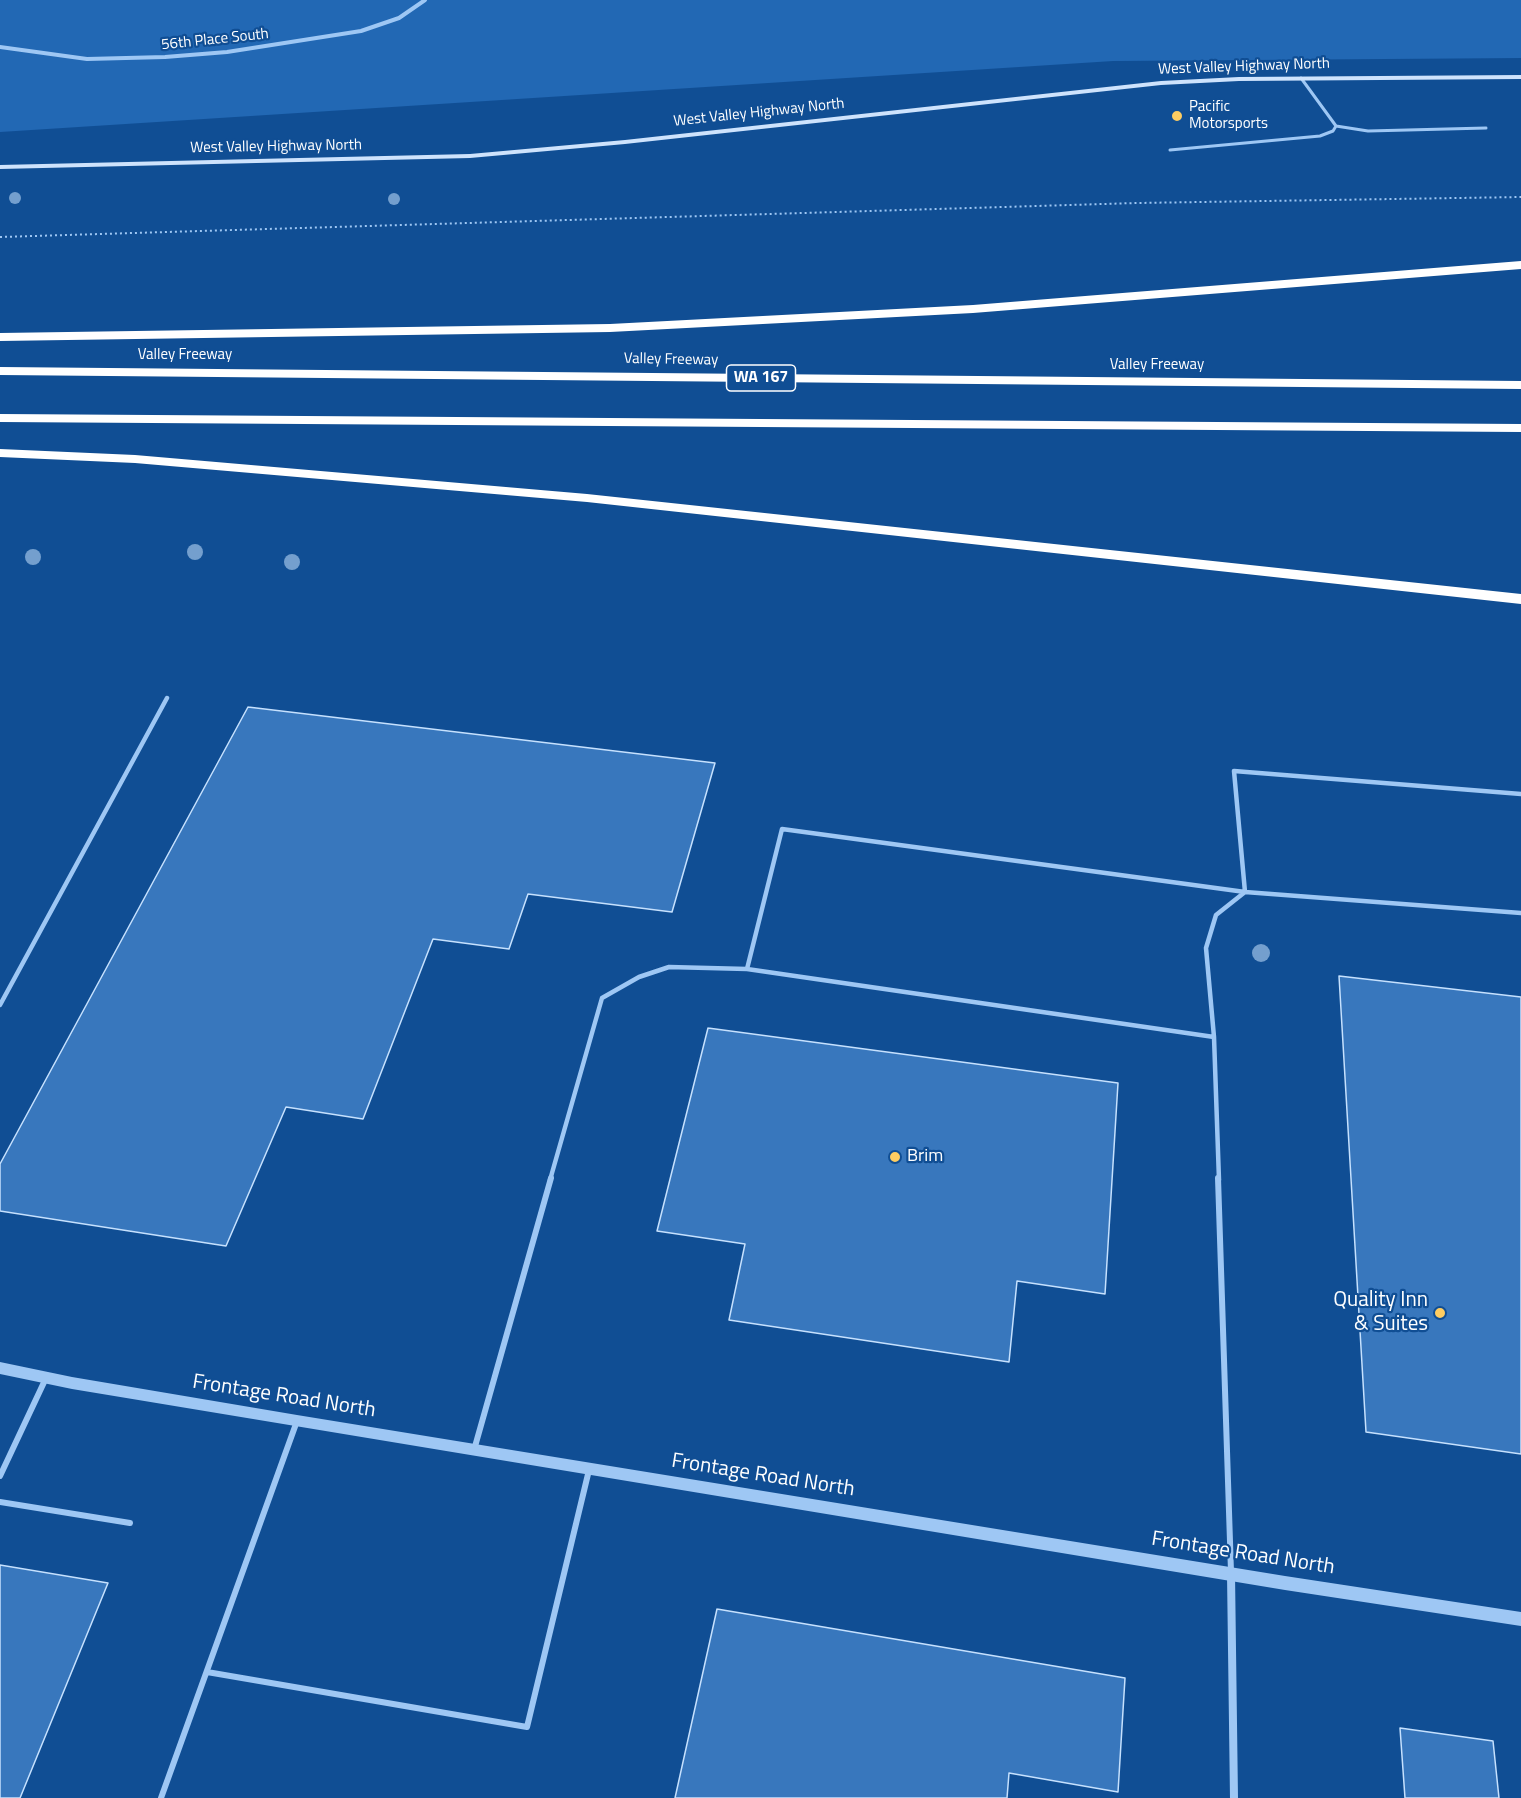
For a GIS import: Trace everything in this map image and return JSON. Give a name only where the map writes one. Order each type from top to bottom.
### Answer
[{"type":"highway","points":[[0,337],[621,328],[973,309],[1521,265]]},
{"type":"highway","name":"Valley Freeway","points":[[0,371],[1521,385]]},
{"type":"highway","points":[[0,418],[1521,428]]},
{"type":"highway","points":[[0,453],[135,459],[587,498],[1521,599]]},
{"type":"main road","name":"West Valley Highway North","points":[[0,167],[470,156],[615,143],[1161,83],[1301,78],[1521,77]]},
{"type":"street","name":"56th Place South","points":[[0,47],[87,59],[165,57],[227,52],[361,31],[399,18],[425,0]]},
{"type":"street","name":"Frontage Road North","points":[[0,1368],[297,1421],[1521,1619]]},
{"type":"street","points":[[1232,1574],[1234,1798]]},
{"type":"lane","points":[[1301,78],[1336,126],[1368,131],[1486,128]]},
{"type":"lane","points":[[1170,150],[1320,136],[1333,131],[1336,126]]},
{"type":"lane","points":[[0,1005],[167,698]]},
{"type":"lane","points":[[1245,892],[1234,771],[1521,794]]},
{"type":"lane","points":[[747,969],[782,828],[1245,892],[1521,913]]},
{"type":"lane","points":[[1232,1574],[1214,1037],[1206,948],[1216,915],[1245,892]]},
{"type":"lane","points":[[474,1450],[602,998],[639,977],[669,967],[747,969],[1214,1037]]},
{"type":"lane","points":[[0,1476],[46,1378]]},
{"type":"lane","points":[[162,1798],[297,1421]]},
{"type":"lane","points":[[207,1672],[527,1726],[589,1468]]},
{"type":"lane","points":[[0,1502],[130,1523]]},
{"type":"path","points":[[0,237],[1137,203],[1521,196]]},
{"type":"shaded area","points":[[0,0],[1521,0],[1521,58],[1113,61],[0,132]]},
{"type":"building","points":[[248,707],[715,763],[672,912],[528,894],[509,949],[433,939],[363,1119],[286,1107],[226,1246],[0,1211],[0,1164]]},
{"type":"building","name":"Quality Inn & Suites","points":[[1339,976],[1521,997],[1521,1454],[1366,1432]]},
{"type":"building","name":"Brim","points":[[708,1028],[1118,1083],[1105,1294],[1017,1281],[1009,1362],[729,1320],[745,1244],[657,1231]]},
{"type":"building","points":[[0,1565],[108,1583],[20,1798],[0,1798]]},
{"type":"building","points":[[717,1609],[1125,1678],[1118,1792],[1009,1773],[1007,1798],[675,1798]]},
{"type":"building","points":[[1400,1728],[1493,1741],[1499,1798],[1405,1798]]},
{"type":"place","name":"Pacific Motorsports","points":[[1177,116]]},
{"type":"place","name":"Brim","points":[[895,1157]]},
{"type":"place","name":"Quality Inn & Suites","points":[[1440,1313]]}]
